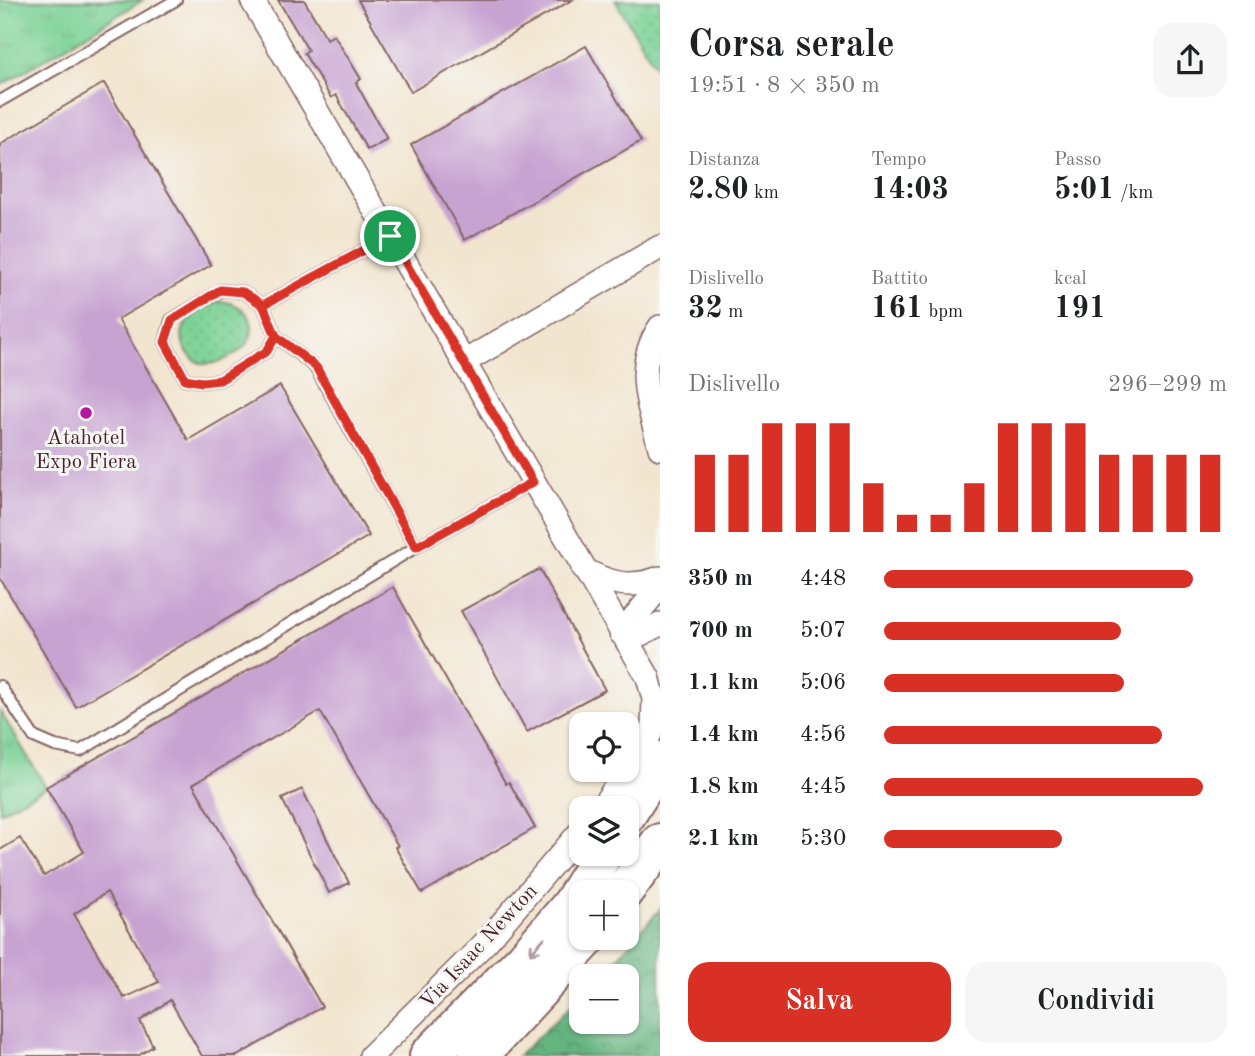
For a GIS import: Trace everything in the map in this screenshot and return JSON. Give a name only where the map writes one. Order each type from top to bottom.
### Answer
[{"type":"highway","points":[[633,796],[658,732]]},
{"type":"highway","points":[[639,852],[660,792]]},
{"type":"highway","points":[[612,880],[628,866]]},
{"type":"highway","points":[[429,1056],[525,959],[569,919]]},
{"type":"highway","points":[[478,1056],[510,1024],[569,927]]},
{"type":"street","points":[[252,0],[652,688],[658,732],[610,796]]},
{"type":"street","points":[[464,362],[660,247]]},
{"type":"street","points":[[660,327],[649,346],[645,373],[647,399],[660,448]]},
{"type":"street","points":[[583,569],[611,583],[622,585],[660,578]]},
{"type":"street","points":[[624,637],[660,587]]},
{"type":"street","points":[[624,637],[660,624]]},
{"type":"street","name":"Via Isaac Newton","points":[[371,1056],[487,941],[569,845]]},
{"type":"lane","points":[[0,101],[176,0]]},
{"type":"lane","points":[[263,305],[390,236]]},
{"type":"lane","points":[[276,336],[267,351],[220,380],[202,382],[185,379],[165,342],[172,320],[220,290],[243,292],[263,305],[276,336],[316,367],[416,547]]},
{"type":"lane","points":[[0,686],[34,737],[55,746],[80,751],[416,547],[533,482]]},
{"type":"green space","points":[[0,0],[143,0],[0,86]]},
{"type":"green space","points":[[615,0],[660,0],[660,75]]},
{"type":"green space","points":[[219,301],[244,310],[251,321],[251,335],[243,348],[229,358],[204,364],[191,357],[185,348],[183,330],[197,312]]},
{"type":"green space","points":[[0,711],[46,787],[0,812]]},
{"type":"green space","points":[[660,909],[660,1056],[518,1056],[569,1007],[569,1034],[639,1034],[639,964],[612,964],[624,950],[639,950],[639,933]]},
{"type":"building","points":[[278,0],[304,0],[327,39],[334,35],[361,79],[356,83],[387,139],[367,150],[336,95],[331,98],[304,53],[308,50]]},
{"type":"building","points":[[358,0],[572,0],[411,92]]},
{"type":"building","points":[[586,46],[641,141],[465,240],[411,145]]},
{"type":"building","name":"Atahotel Expo Fiera","points":[[104,83],[211,265],[118,319],[188,440],[280,386],[369,536],[76,707],[0,578],[0,144]]},
{"type":"building","points":[[539,569],[605,690],[527,732],[461,611]]},
{"type":"building","points":[[393,587],[506,784],[509,782],[535,828],[422,893],[320,711],[193,784],[322,1007],[237,1056],[202,1056],[170,1000],[140,1021],[153,1046],[138,1056],[0,1056],[0,850],[20,838],[44,876],[84,852],[46,787]],"holes":[[[107,892],[159,982],[124,998],[74,914]]]},
{"type":"building","points":[[302,789],[349,883],[329,893],[282,799]]},
{"type":"place","name":"Atahotel Expo Fiera","points":[[86,413]]},
{"type":"route","points":[[390,236],[263,305],[276,336],[267,351],[220,380],[202,382],[185,379],[165,342],[172,320],[220,290],[243,292],[263,305],[276,336],[316,367],[416,547],[533,482],[390,236]]}]
